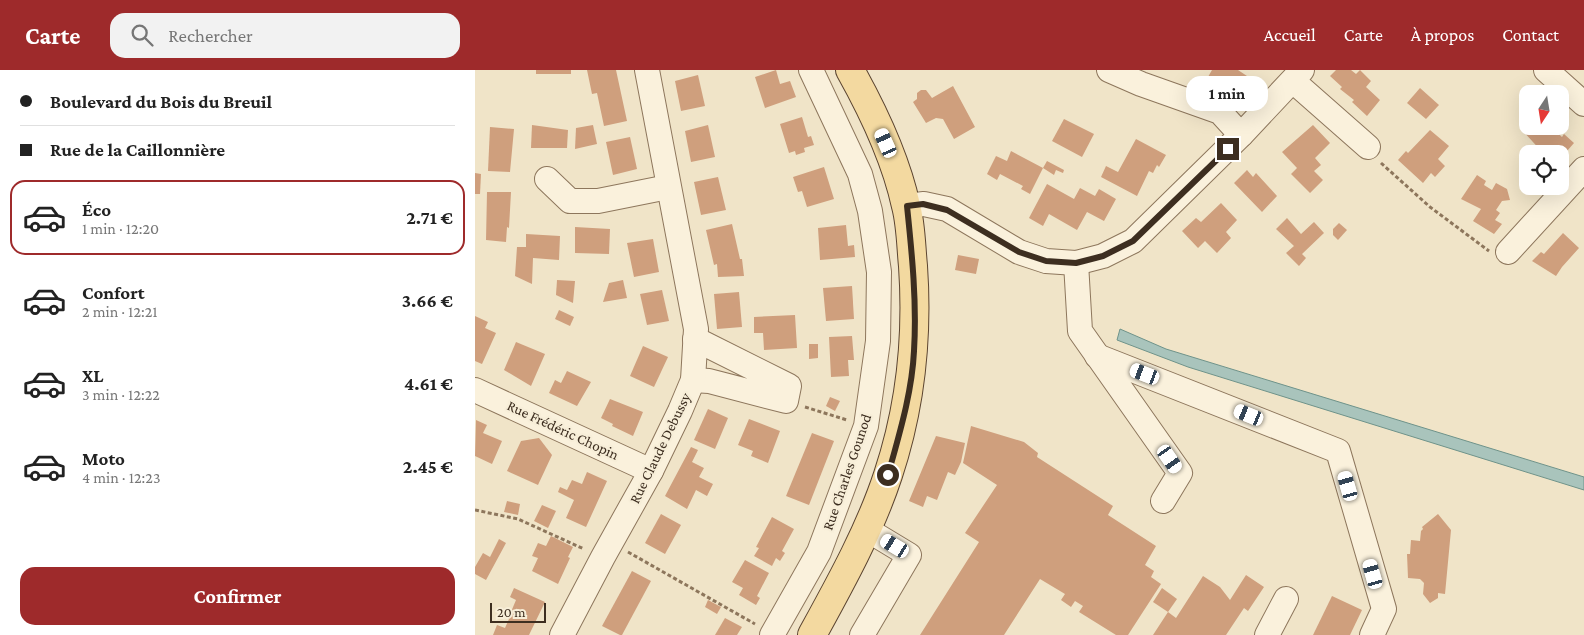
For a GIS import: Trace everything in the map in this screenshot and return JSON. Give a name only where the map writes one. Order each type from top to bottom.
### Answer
[{"type":"main road","points":[[812,635],[866,529],[891,466],[907,407],[914,352],[914,287],[907,206],[886,143],[851,70]]},
{"type":"street","name":"Rue Claude Debussy","points":[[562,635],[651,471],[693,380],[696,329],[647,70]]},
{"type":"street","name":"Rue Charles Gounod","points":[[773,634],[819,552],[866,426],[878,341],[879,272],[870,211],[860,174],[811,70]]},
{"type":"street","points":[[1109,70],[1141,84],[1220,112],[1241,136]]},
{"type":"street","points":[[1546,70],[1584,104]]},
{"type":"street","points":[[907,206],[923,204],[947,210],[1019,252],[1046,261],[1076,263],[1103,256],[1133,241],[1241,136],[1297,76],[1369,148]]},
{"type":"street","points":[[1508,252],[1584,169]]},
{"type":"street","points":[[547,179],[570,201],[598,202],[668,187]]},
{"type":"street","points":[[1076,263],[1080,331],[1180,473],[1163,501]]},
{"type":"street","points":[[693,380],[709,381],[786,401],[789,386],[695,339]]},
{"type":"street","points":[[1097,356],[1338,451],[1384,609],[1372,635]]},
{"type":"street","name":"Rue Frédéric Chopin","points":[[475,390],[651,471]]},
{"type":"street","points":[[862,635],[909,555],[866,529]]},
{"type":"street","points":[[1267,635],[1287,599]]},
{"type":"path","points":[[1369,148],[1373,156],[1429,207],[1501,260],[1508,252]]},
{"type":"path","points":[[786,401],[866,426]]},
{"type":"path","points":[[475,510],[517,519],[607,550],[773,634]]},
{"type":"water","points":[[1120,329],[1166,349],[1584,477],[1584,490],[1188,367],[1117,340]]},
{"type":"building","points":[[536,70],[571,70],[571,74],[536,74]]},
{"type":"building","points":[[587,70],[616,70],[627,121],[604,126],[597,93],[592,94]]},
{"type":"building","points":[[776,70],[780,84],[790,81],[796,97],[765,108],[755,77]]},
{"type":"building","points":[[1212,70],[1238,70],[1247,76],[1237,93],[1239,94],[1234,103],[1214,96],[1218,88],[1217,83],[1208,77]]},
{"type":"building","points":[[1336,70],[1351,70],[1356,74],[1360,70],[1371,81],[1366,87],[1380,100],[1367,116],[1352,102],[1354,100],[1340,89],[1342,87],[1330,76]]},
{"type":"building","points":[[698,75],[705,106],[681,111],[675,81]]},
{"type":"building","points":[[953,86],[975,127],[954,139],[943,119],[936,118],[926,123],[913,102],[917,99],[917,93],[921,90],[926,90],[932,98]]},
{"type":"building","points":[[1420,88],[1439,105],[1426,119],[1407,103]]},
{"type":"building","points":[[802,117],[808,137],[811,136],[814,145],[804,148],[805,152],[796,155],[795,151],[789,153],[780,124]]},
{"type":"building","points":[[1064,119],[1094,134],[1082,157],[1052,141]]},
{"type":"building","points":[[532,125],[568,130],[567,148],[531,148]]},
{"type":"building","points":[[593,125],[597,144],[575,149],[576,128]]},
{"type":"building","points":[[708,125],[715,157],[691,162],[685,131]]},
{"type":"building","points":[[1313,125],[1330,143],[1315,158],[1321,165],[1314,171],[1323,180],[1310,193],[1291,174],[1297,168],[1282,152]]},
{"type":"building","points":[[490,127],[514,129],[510,172],[488,171]]},
{"type":"building","points":[[1430,130],[1449,146],[1438,159],[1445,166],[1435,177],[1431,173],[1423,183],[1398,160],[1406,151],[1408,153]]},
{"type":"building","points":[[1526,135],[1560,135],[1562,137],[1565,135],[1574,143],[1569,149],[1569,145],[1536,145]]},
{"type":"building","points":[[630,137],[637,169],[613,175],[606,142]]},
{"type":"building","points":[[1136,139],[1166,155],[1153,173],[1149,171],[1137,196],[1101,177],[1106,166],[1118,172]]},
{"type":"building","points":[[1011,151],[1043,168],[1030,194],[1021,189],[1023,186],[1000,174],[997,180],[987,174],[996,156],[1007,161]]},
{"type":"building","points":[[1047,161],[1064,170],[1063,173],[1056,170],[1054,175],[1043,168]]},
{"type":"building","points":[[824,167],[834,199],[807,207],[802,191],[798,192],[793,177]]},
{"type":"building","points":[[1247,170],[1253,177],[1256,173],[1277,196],[1262,212],[1234,183]]},
{"type":"building","points":[[475,173],[481,174],[480,194],[475,194]]},
{"type":"building","points":[[1477,175],[1486,181],[1484,185],[1492,190],[1496,183],[1507,189],[1510,200],[1502,201],[1496,210],[1500,213],[1495,220],[1502,224],[1494,234],[1473,221],[1481,209],[1461,199]]},
{"type":"building","points":[[718,177],[726,210],[701,215],[694,182]]},
{"type":"building","points":[[1047,184],[1074,199],[1080,188],[1095,196],[1099,189],[1116,199],[1104,221],[1087,212],[1077,230],[1049,214],[1043,226],[1029,218]]},
{"type":"building","points":[[487,192],[511,192],[509,228],[507,227],[506,242],[486,240]]},
{"type":"building","points":[[1221,203],[1237,220],[1226,232],[1231,238],[1217,253],[1205,241],[1198,248],[1182,231],[1196,218],[1201,222]]},
{"type":"building","points":[[1287,218],[1301,234],[1314,222],[1324,233],[1302,254],[1306,258],[1299,266],[1286,253],[1294,246],[1276,229]]},
{"type":"building","points":[[1339,223],[1347,230],[1338,240],[1333,235],[1333,229]]},
{"type":"building","points":[[732,224],[740,259],[742,259],[744,276],[718,277],[717,264],[714,265],[706,230]]},
{"type":"building","points":[[846,225],[848,246],[854,245],[855,257],[820,260],[818,228]]},
{"type":"building","points":[[575,227],[610,229],[609,254],[575,253]]},
{"type":"building","points":[[1563,233],[1579,248],[1556,276],[1532,261],[1541,252],[1544,254]]},
{"type":"building","points":[[526,234],[560,236],[559,260],[533,258],[532,284],[515,276],[517,247],[526,247]]},
{"type":"building","points":[[653,239],[659,272],[634,277],[627,243]]},
{"type":"building","points":[[958,255],[979,259],[976,274],[955,270]]},
{"type":"building","points":[[557,280],[575,281],[573,303],[556,295]]},
{"type":"building","points":[[623,280],[627,298],[603,302],[609,283]]},
{"type":"building","points":[[852,286],[854,319],[826,321],[823,288]]},
{"type":"building","points":[[662,290],[669,321],[647,325],[640,294]]},
{"type":"building","points":[[739,292],[742,327],[717,329],[714,294]]},
{"type":"building","points":[[559,310],[574,317],[570,326],[555,319]]},
{"type":"building","points":[[795,315],[797,348],[764,350],[763,333],[754,333],[754,317]]},
{"type":"building","points":[[475,316],[488,322],[485,328],[496,333],[482,364],[475,361]]},
{"type":"building","points":[[852,336],[854,360],[848,360],[849,376],[831,377],[829,337]]},
{"type":"building","points":[[516,342],[545,354],[531,386],[504,370]]},
{"type":"building","points":[[809,344],[818,344],[818,358],[809,359]]},
{"type":"building","points":[[643,346],[668,357],[654,387],[630,376]]},
{"type":"building","points":[[567,371],[591,382],[577,406],[549,393],[555,380],[561,383]]},
{"type":"building","points":[[830,397],[840,401],[835,411],[826,406]]},
{"type":"building","points":[[610,399],[643,412],[633,436],[612,426],[613,424],[601,418]]},
{"type":"building","points":[[708,409],[728,418],[715,449],[694,440]]},
{"type":"building","points":[[749,419],[780,431],[768,463],[751,456],[753,451],[738,445]]},
{"type":"building","points":[[476,420],[487,425],[483,433],[502,441],[492,464],[475,456]]},
{"type":"building","points":[[971,426],[1024,442],[1038,453],[1037,457],[1113,506],[1108,515],[1156,546],[1145,565],[1154,571],[1151,577],[1161,584],[1128,635],[1116,635],[1079,612],[1083,606],[1075,601],[1071,607],[1061,600],[1065,594],[1040,579],[1004,635],[920,635],[979,542],[965,533],[997,485],[963,463]]},
{"type":"building","points":[[812,433],[834,441],[809,505],[786,496]]},
{"type":"building","points":[[936,436],[965,443],[961,462],[955,475],[948,472],[937,500],[927,496],[923,507],[909,501]]},
{"type":"building","points":[[539,438],[552,455],[538,485],[507,471],[521,441]]},
{"type":"building","points":[[691,447],[698,450],[692,462],[704,468],[699,477],[713,484],[707,496],[696,490],[687,509],[665,496]]},
{"type":"building","points":[[587,472],[607,481],[586,527],[566,518],[574,500],[558,492],[560,487],[567,490],[572,480],[582,484]]},
{"type":"building","points":[[507,501],[520,504],[518,515],[504,512]]},
{"type":"building","points":[[542,505],[556,511],[548,528],[534,521]]},
{"type":"building","points":[[661,514],[681,525],[665,554],[645,543]]},
{"type":"building","points":[[1438,514],[1451,530],[1445,594],[1438,593],[1438,598],[1430,603],[1423,594],[1424,583],[1420,579],[1408,578],[1407,554],[1410,554],[1411,540],[1420,541],[1422,527]]},
{"type":"building","points":[[772,517],[794,529],[782,551],[785,553],[780,561],[776,558],[772,566],[754,556],[759,548],[756,547]]},
{"type":"building","points":[[551,536],[573,547],[558,584],[532,571],[538,558],[532,556],[538,543],[546,546]]},
{"type":"building","points":[[499,539],[506,543],[486,580],[475,574],[475,567],[483,553],[490,557]]},
{"type":"building","points":[[745,560],[769,573],[757,596],[760,598],[756,605],[739,595],[743,588],[732,582]]},
{"type":"building","points":[[632,571],[651,581],[622,635],[620,635],[602,626]]},
{"type":"building","points":[[1246,575],[1264,587],[1248,611],[1244,608],[1226,635],[1153,635],[1168,612],[1176,618],[1203,576],[1220,587],[1230,600]]},
{"type":"building","points":[[514,588],[545,602],[529,635],[493,635],[497,625],[505,628],[516,600],[510,597]]},
{"type":"building","points":[[1162,588],[1177,599],[1168,612],[1153,602]]},
{"type":"building","points":[[1332,596],[1362,610],[1350,635],[1313,635]]},
{"type":"building","points":[[708,600],[721,607],[717,614],[705,607]]},
{"type":"building","points":[[725,618],[742,627],[737,635],[715,635]]},
{"type":"route","points":[[888,475],[907,407],[914,352],[914,287],[907,206],[923,204],[947,210],[1019,252],[1046,261],[1076,263],[1103,256],[1133,241],[1228,149]]}]
